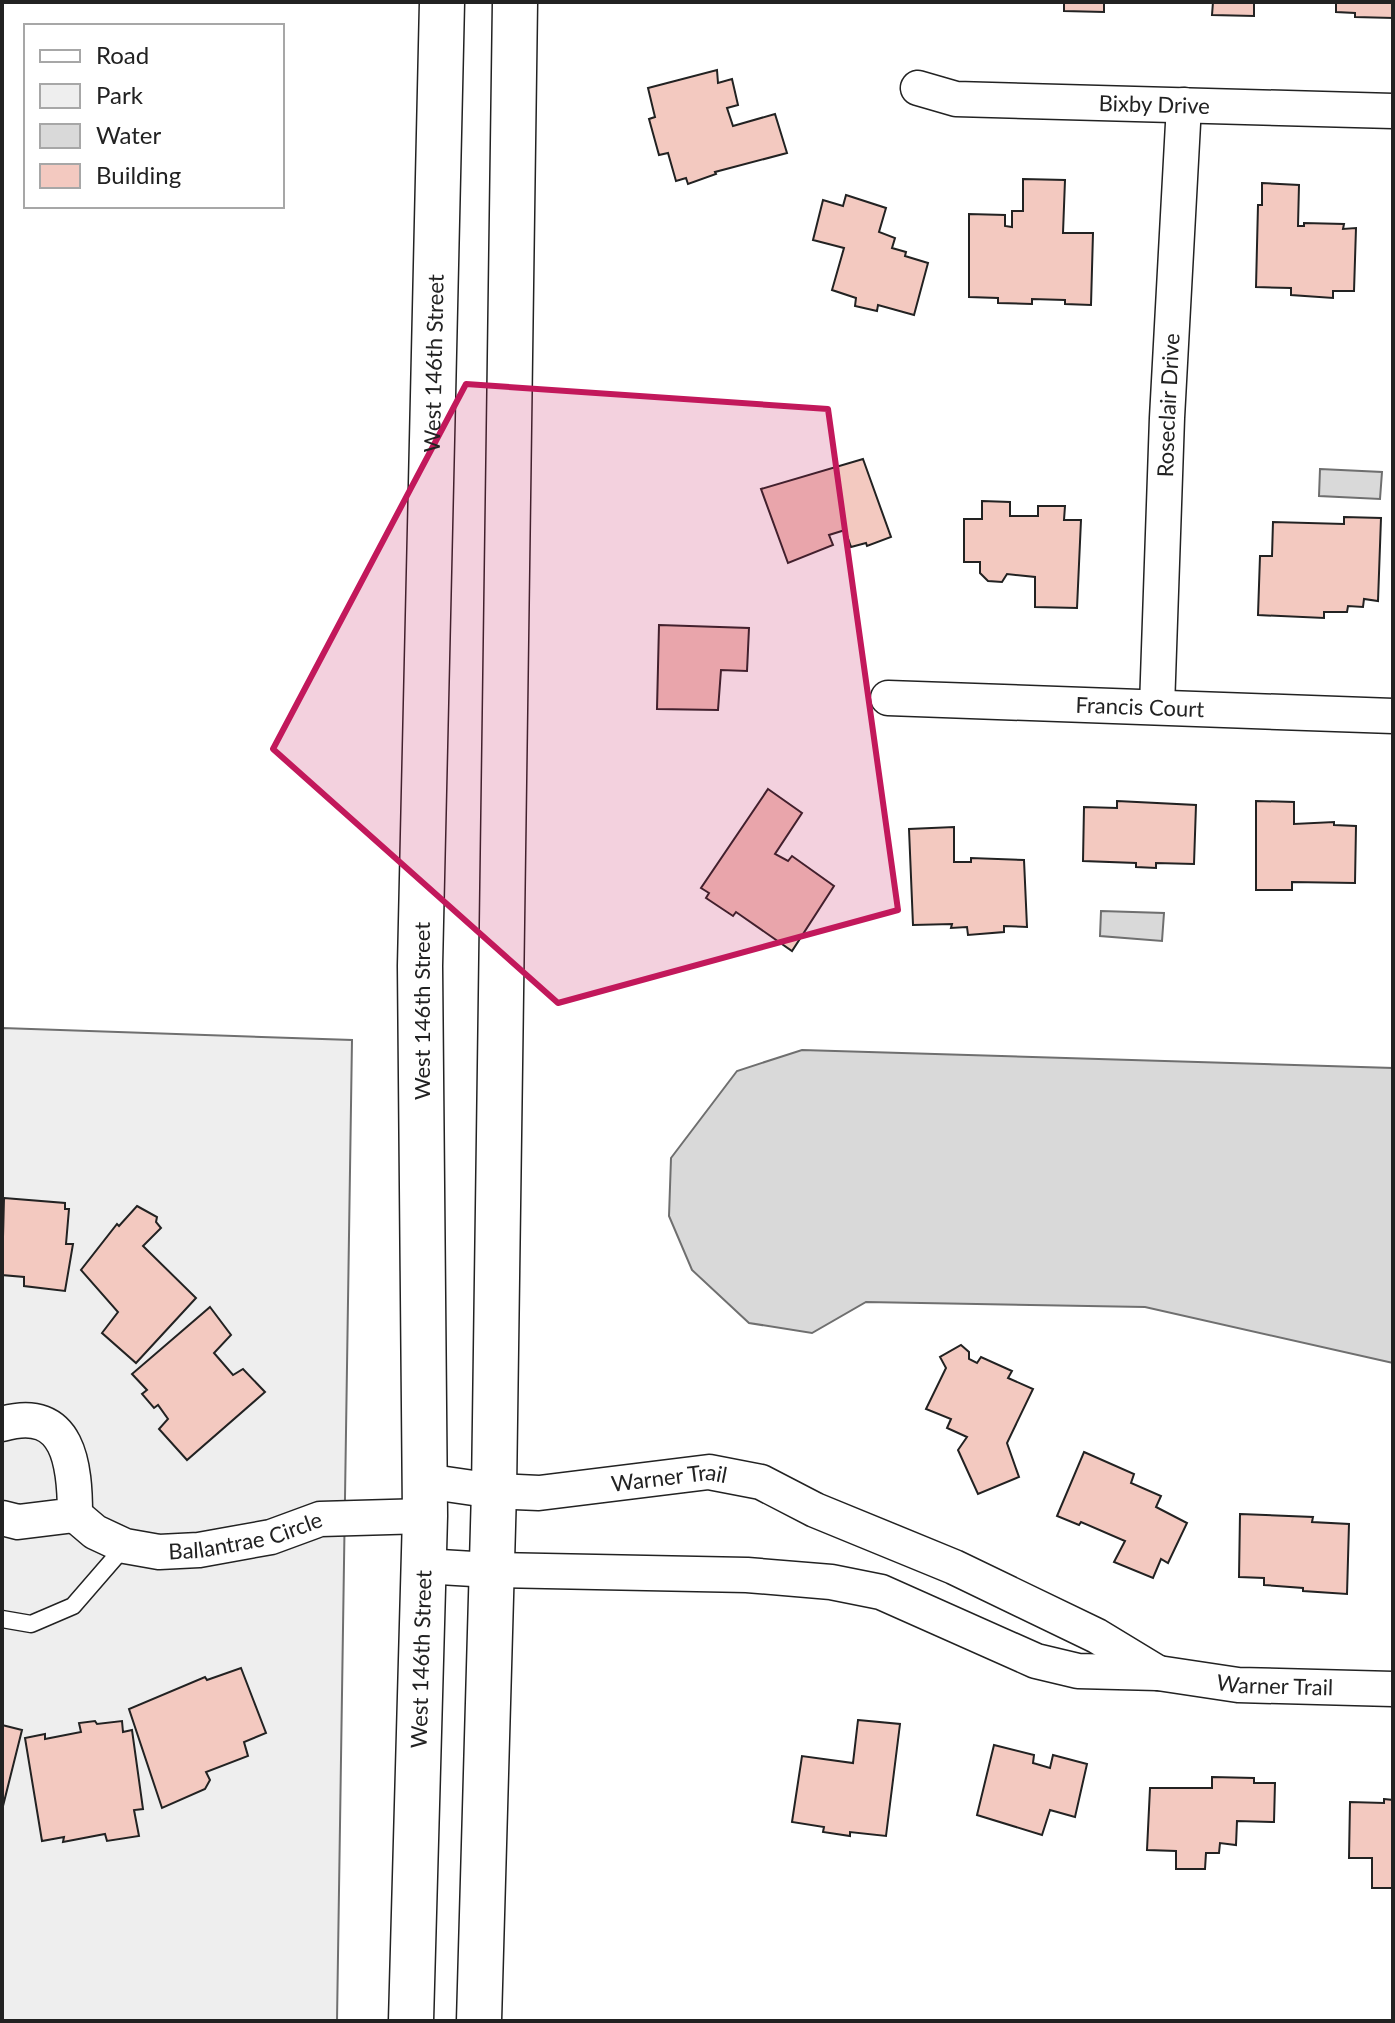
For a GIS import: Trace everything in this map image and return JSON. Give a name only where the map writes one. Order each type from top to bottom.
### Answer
[{"type":"main road","name":"West 146th Street","points":[[411,2021],[425,1499],[420,966],[442,2]]},
{"type":"main road","points":[[479,2021],[494,1491],[515,2]]},
{"type":"street","name":"Bixby Drive","points":[[918,88],[956,99],[1393,111]]},
{"type":"street","name":"Roseclair Drive","points":[[1157,707],[1167,418],[1184,105]]},
{"type":"street","name":"Francis Court","points":[[888,698],[1393,716]]},
{"type":"street","points":[[2,1424],[16,1420],[33,1421],[50,1428],[62,1439],[71,1455],[75,1515],[18,1522],[2,1518]]},
{"type":"street","name":"Warner Trail","points":[[425,1499],[494,1491],[539,1493],[709,1472],[761,1482],[815,1510],[954,1567],[1097,1636],[1158,1673]]},
{"type":"street","name":"Ballantrae Circle","points":[[75,1515],[95,1532],[125,1546],[159,1552],[199,1550],[271,1537],[320,1519],[425,1499]]},
{"type":"street","points":[[881,1592],[898,1544]]},
{"type":"street","name":"Warner Trail","points":[[423,1566],[747,1575],[831,1582],[881,1592],[1036,1661],[1078,1671],[1158,1673],[1238,1685],[1393,1689]]},
{"type":"lane","points":[[2,1619],[31,1624],[73,1606],[125,1546]]},
{"type":"highlighted area","points":[[466,384],[828,409],[898,910],[558,1003],[273,749]]},
{"type":"green space","points":[[2,1028],[352,1040],[337,2021],[2,2021]]},
{"type":"water","points":[[1320,469],[1382,472],[1380,499],[1319,496]]},
{"type":"water","points":[[1101,911],[1164,913],[1162,941],[1100,936]]},
{"type":"water","points":[[802,1050],[1393,1068],[1393,1363],[1145,1307],[866,1302],[812,1333],[749,1323],[692,1270],[669,1216],[671,1158],[737,1071]]},
{"type":"building","points":[[1064,2],[1104,2],[1104,12],[1064,11]]},
{"type":"building","points":[[1213,2],[1254,2],[1254,16],[1212,15]]},
{"type":"building","points":[[1336,2],[1393,2],[1393,18],[1355,17],[1355,13],[1336,12]]},
{"type":"building","points":[[717,70],[718,83],[732,79],[738,105],[727,108],[733,126],[775,114],[787,153],[715,172],[688,184],[686,178],[676,181],[668,153],[659,155],[649,119],[655,117],[648,88]]},
{"type":"building","points":[[1023,179],[1065,180],[1063,233],[1093,233],[1091,305],[1032,299],[1032,304],[998,303],[998,298],[969,297],[969,214],[1005,215],[1005,226],[1012,227],[1012,211],[1023,211]]},
{"type":"building","points":[[1262,183],[1299,185],[1298,226],[1304,226],[1304,223],[1344,224],[1343,229],[1356,228],[1354,291],[1333,291],[1333,298],[1291,295],[1291,288],[1256,287],[1258,205],[1262,205]]},
{"type":"building","points":[[846,195],[886,208],[879,232],[895,238],[892,248],[928,263],[914,315],[878,305],[877,311],[855,306],[856,298],[832,290],[844,248],[813,240],[823,200],[843,206]]},
{"type":"building","points":[[863,459],[891,537],[867,546],[866,543],[851,547],[845,530],[829,535],[833,545],[788,563],[761,489]]},
{"type":"building","points":[[982,501],[1010,502],[1010,516],[1038,516],[1038,506],[1065,506],[1064,520],[1081,520],[1077,608],[1035,607],[1035,577],[1007,574],[1002,582],[988,581],[980,573],[980,562],[964,562],[964,519],[982,519]]},
{"type":"building","points":[[1344,517],[1381,518],[1378,601],[1364,599],[1363,607],[1348,606],[1347,612],[1324,612],[1324,618],[1258,615],[1260,556],[1272,556],[1273,522],[1344,524]]},
{"type":"building","points":[[659,625],[749,628],[747,671],[721,670],[718,710],[657,709]]},
{"type":"building","points":[[768,789],[802,813],[775,854],[788,861],[792,856],[834,886],[792,951],[736,912],[733,916],[706,898],[709,893],[701,888]]},
{"type":"building","points":[[1117,801],[1196,805],[1194,864],[1156,863],[1156,868],[1136,867],[1136,863],[1083,861],[1084,807],[1117,808]]},
{"type":"building","points":[[1256,801],[1294,802],[1294,824],[1334,822],[1334,825],[1356,826],[1355,883],[1292,882],[1292,890],[1256,890]]},
{"type":"building","points":[[954,827],[954,862],[971,862],[971,858],[1024,860],[1027,927],[1004,926],[1004,932],[968,935],[967,927],[951,928],[952,924],[913,925],[909,829]]},
{"type":"building","points":[[4,1198],[65,1203],[65,1209],[69,1209],[66,1244],[73,1244],[65,1291],[24,1286],[24,1277],[2,1275]]},
{"type":"building","points":[[137,1206],[157,1217],[156,1222],[161,1228],[143,1246],[196,1298],[136,1363],[102,1333],[118,1312],[81,1270],[117,1224],[119,1226]]},
{"type":"building","points":[[210,1307],[231,1335],[214,1353],[233,1375],[243,1369],[265,1392],[187,1460],[159,1429],[168,1419],[158,1405],[154,1408],[142,1394],[147,1390],[132,1374]]},
{"type":"building","points":[[961,1345],[969,1352],[969,1359],[977,1363],[981,1357],[1012,1371],[1008,1378],[1033,1389],[1007,1443],[1019,1477],[978,1494],[958,1450],[967,1437],[947,1428],[951,1419],[926,1409],[946,1368],[940,1357]]},
{"type":"building","points":[[1084,1452],[1134,1474],[1131,1483],[1161,1496],[1156,1507],[1187,1523],[1168,1563],[1161,1559],[1153,1578],[1114,1562],[1125,1541],[1081,1522],[1079,1525],[1057,1516]]},
{"type":"building","points":[[1240,1514],[1313,1517],[1312,1522],[1349,1524],[1347,1594],[1264,1585],[1264,1578],[1239,1577]]},
{"type":"building","points":[[241,1668],[266,1733],[244,1742],[248,1756],[206,1772],[210,1780],[205,1789],[162,1808],[129,1709],[205,1677],[207,1680]]},
{"type":"building","points":[[858,1720],[900,1724],[886,1836],[823,1832],[824,1827],[792,1822],[802,1756],[853,1763]]},
{"type":"building","points":[[95,1721],[97,1724],[122,1721],[123,1732],[132,1730],[143,1809],[134,1810],[139,1836],[107,1841],[105,1834],[63,1842],[64,1837],[42,1841],[25,1738],[45,1734],[45,1739],[81,1732],[79,1723]]},
{"type":"building","points":[[2,1725],[22,1730],[2,1810]]},
{"type":"building","points":[[994,1745],[1034,1755],[1033,1763],[1050,1768],[1053,1755],[1087,1764],[1075,1817],[1050,1810],[1042,1835],[977,1815]]},
{"type":"building","points":[[1212,1777],[1254,1778],[1254,1783],[1275,1783],[1274,1822],[1237,1821],[1236,1845],[1220,1843],[1219,1853],[1206,1853],[1205,1869],[1176,1869],[1176,1851],[1147,1850],[1150,1788],[1212,1788]]},
{"type":"building","points":[[1384,1799],[1393,1800],[1393,1888],[1372,1888],[1372,1858],[1349,1858],[1350,1802],[1384,1803]]}]
